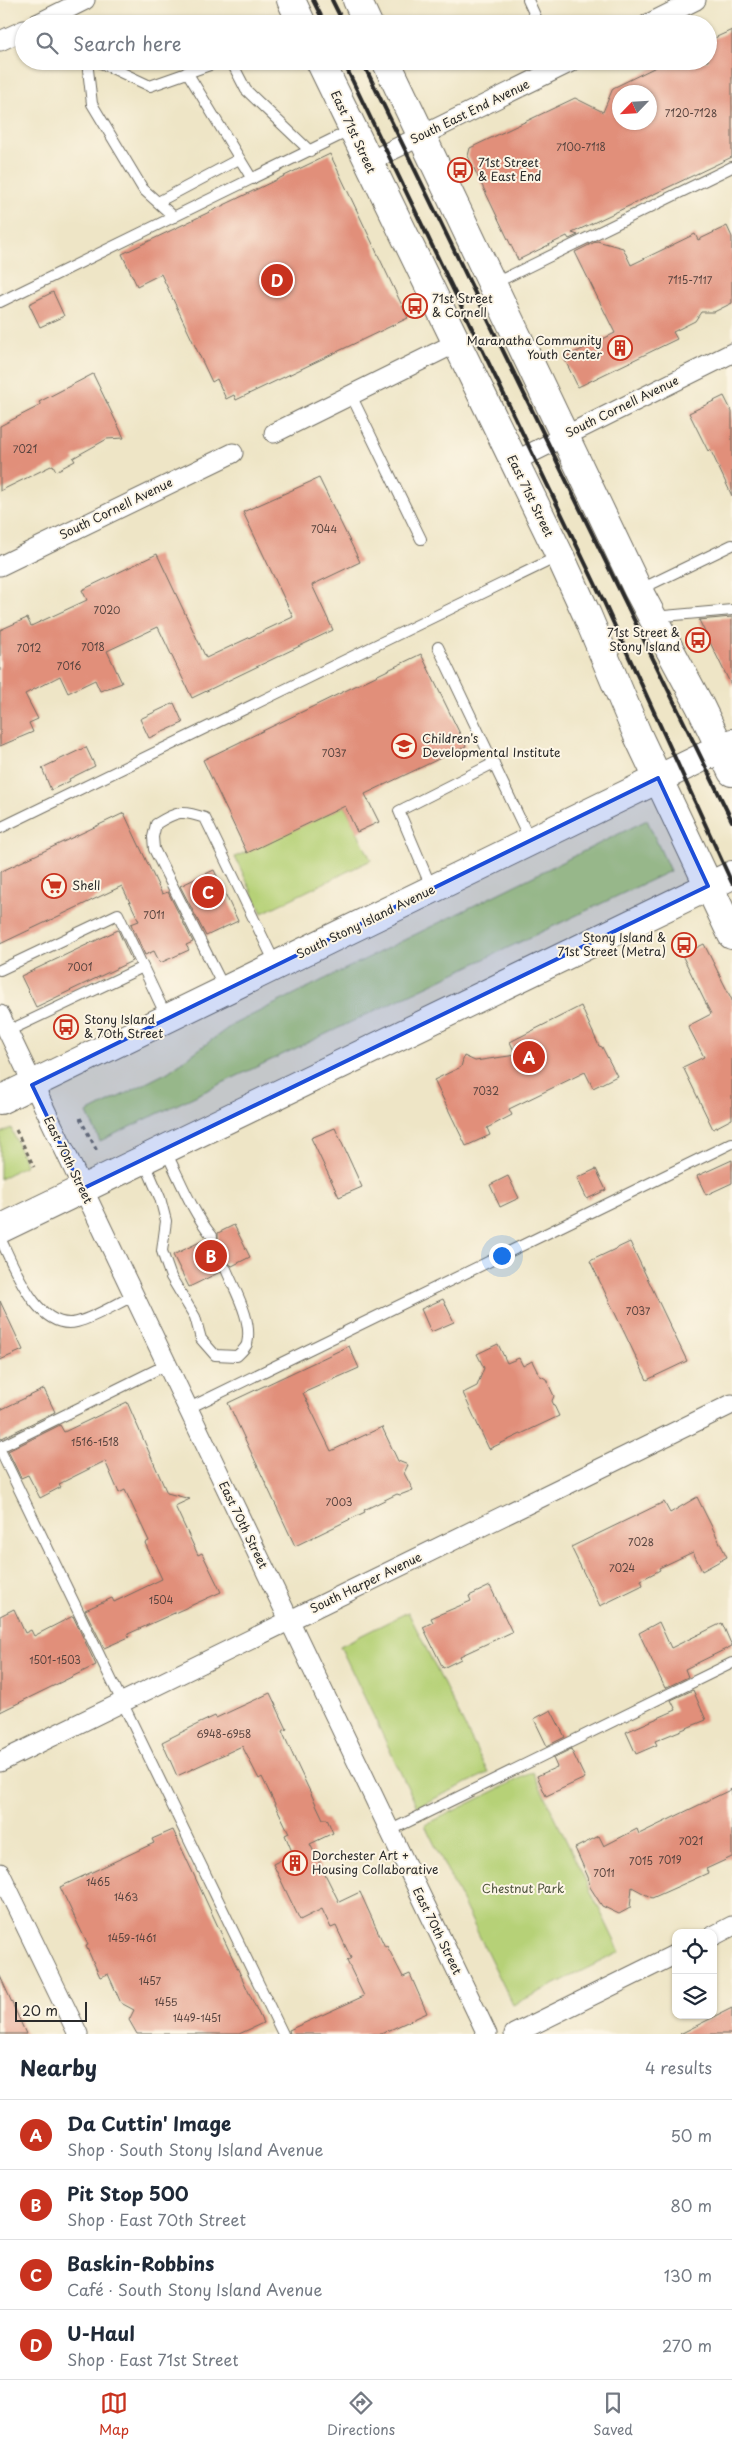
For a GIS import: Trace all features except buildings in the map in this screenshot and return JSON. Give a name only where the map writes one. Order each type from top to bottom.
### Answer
[{"type":"main road","points":[[291,0],[298,15]]},
{"type":"main road","points":[[357,0],[364,15]]},
{"type":"main road","name":"East 71st Street","points":[[324,70],[560,556],[658,778],[720,881],[732,935]]},
{"type":"main road","points":[[390,70],[638,590],[728,754]]},
{"type":"main road","name":"South Stony Island Avenue","points":[[0,1100],[658,778],[728,754]]},
{"type":"main road","points":[[0,1229],[720,881]]},
{"type":"street","points":[[59,15],[84,0]]},
{"type":"street","points":[[666,15],[696,0]]},
{"type":"street","points":[[0,41],[15,34]]},
{"type":"street","name":"South East End Avenue","points":[[368,162],[550,70]]},
{"type":"street","points":[[274,433],[456,343]]},
{"type":"street","name":"South Cornell Avenue","points":[[513,462],[732,353]]},
{"type":"street","name":"South Cornell Avenue","points":[[0,566],[233,453]]},
{"type":"street","name":"East 70th Street","points":[[4,1023],[82,1190],[487,2034]]},
{"type":"street","name":"South Harper Avenue","points":[[0,1762],[732,1404]]},
{"type":"street","points":[[0,1873],[78,2034]]},
{"type":"street","points":[[717,1934],[732,1926]]},
{"type":"street","points":[[514,2034],[672,1956]]},
{"type":"lane","points":[[528,0],[536,15]]},
{"type":"lane","points":[[88,70],[92,104],[143,189],[174,217]]},
{"type":"lane","points":[[112,70],[150,86],[193,70]]},
{"type":"lane","points":[[236,70],[246,90],[310,151]]},
{"type":"lane","points":[[187,72],[252,179]]},
{"type":"lane","points":[[0,302],[352,130]]},
{"type":"lane","points":[[158,202],[239,158]]},
{"type":"lane","points":[[492,284],[732,167]]},
{"type":"lane","points":[[351,395],[421,539]]},
{"type":"lane","points":[[638,590],[732,544]]},
{"type":"lane","points":[[0,828],[560,556]]},
{"type":"lane","points":[[652,617],[732,610]]},
{"type":"lane","points":[[438,647],[530,841]]},
{"type":"lane","points":[[432,889],[399,811],[494,763]]},
{"type":"lane","points":[[225,991],[154,849],[153,837],[156,824],[170,815],[184,811],[205,818],[276,966]]},
{"type":"lane","points":[[0,970],[118,914],[167,1019]]},
{"type":"lane","points":[[4,1023],[143,967]]},
{"type":"lane","points":[[187,1409],[732,1143]]},
{"type":"lane","points":[[154,1155],[187,1194],[196,1216],[212,1236]]},
{"type":"lane","points":[[154,1155],[160,1198],[166,1221],[162,1251],[171,1277],[195,1317],[200,1339],[215,1355],[237,1356],[246,1346],[248,1330],[244,1312],[226,1269]]},
{"type":"lane","points":[[0,1238],[29,1296],[41,1310],[64,1324],[78,1322],[133,1296]]},
{"type":"lane","points":[[166,1365],[0,1448],[283,2034]]},
{"type":"lane","points":[[389,1831],[732,1663]]},
{"type":"path","points":[[80,1118],[96,1151]]},
{"type":"path","points":[[16,1130],[34,1167]]},
{"type":"highlighted area","points":[[658,778],[708,886],[82,1189],[32,1085]]},
{"type":"green space","points":[[345,806],[371,860],[262,913],[235,857]]},
{"type":"green space","points":[[647,820],[670,871],[100,1141],[87,1113],[168,1072],[232,1025]]},
{"type":"green space","points":[[11,1128],[26,1165],[0,1179],[0,1134]]},
{"type":"green space","points":[[408,1612],[488,1773],[417,1807],[340,1646]]},
{"type":"green space","name":"Chestnut Park","points":[[533,1772],[620,1952],[513,2005],[425,1825]]},
{"type":"railway","points":[[313,0],[320,15]]},
{"type":"railway","points":[[332,0],[340,15]]},
{"type":"railway","points":[[347,70],[603,600],[732,883]]},
{"type":"railway","points":[[366,70],[732,821]]},
{"type":"place","name":"71st Street & East End","points":[[460,170]]},
{"type":"place","name":"U-Haul","points":[[277,280]]},
{"type":"place","name":"71st Street & Cornell","points":[[415,306]]},
{"type":"place","name":"Maranatha Community Youth Center","points":[[620,348]]},
{"type":"place","name":"71st Street & Stony Island","points":[[698,640]]},
{"type":"place","name":"Children's Developmental Institute","points":[[404,746]]},
{"type":"place","name":"Shell","points":[[54,886]]},
{"type":"place","name":"Baskin-Robbins","points":[[208,892]]},
{"type":"place","name":"Stony Island & 71st Street (Metra)","points":[[684,945]]},
{"type":"place","name":"Stony Island & 70th Street","points":[[66,1027]]},
{"type":"place","name":"Da Cuttin' Image","points":[[529,1057]]},
{"type":"place","name":"Pit Stop 500","points":[[211,1256]]},
{"type":"place","name":"Dorchester Art + Housing Collaborative","points":[[295,1863]]}]
